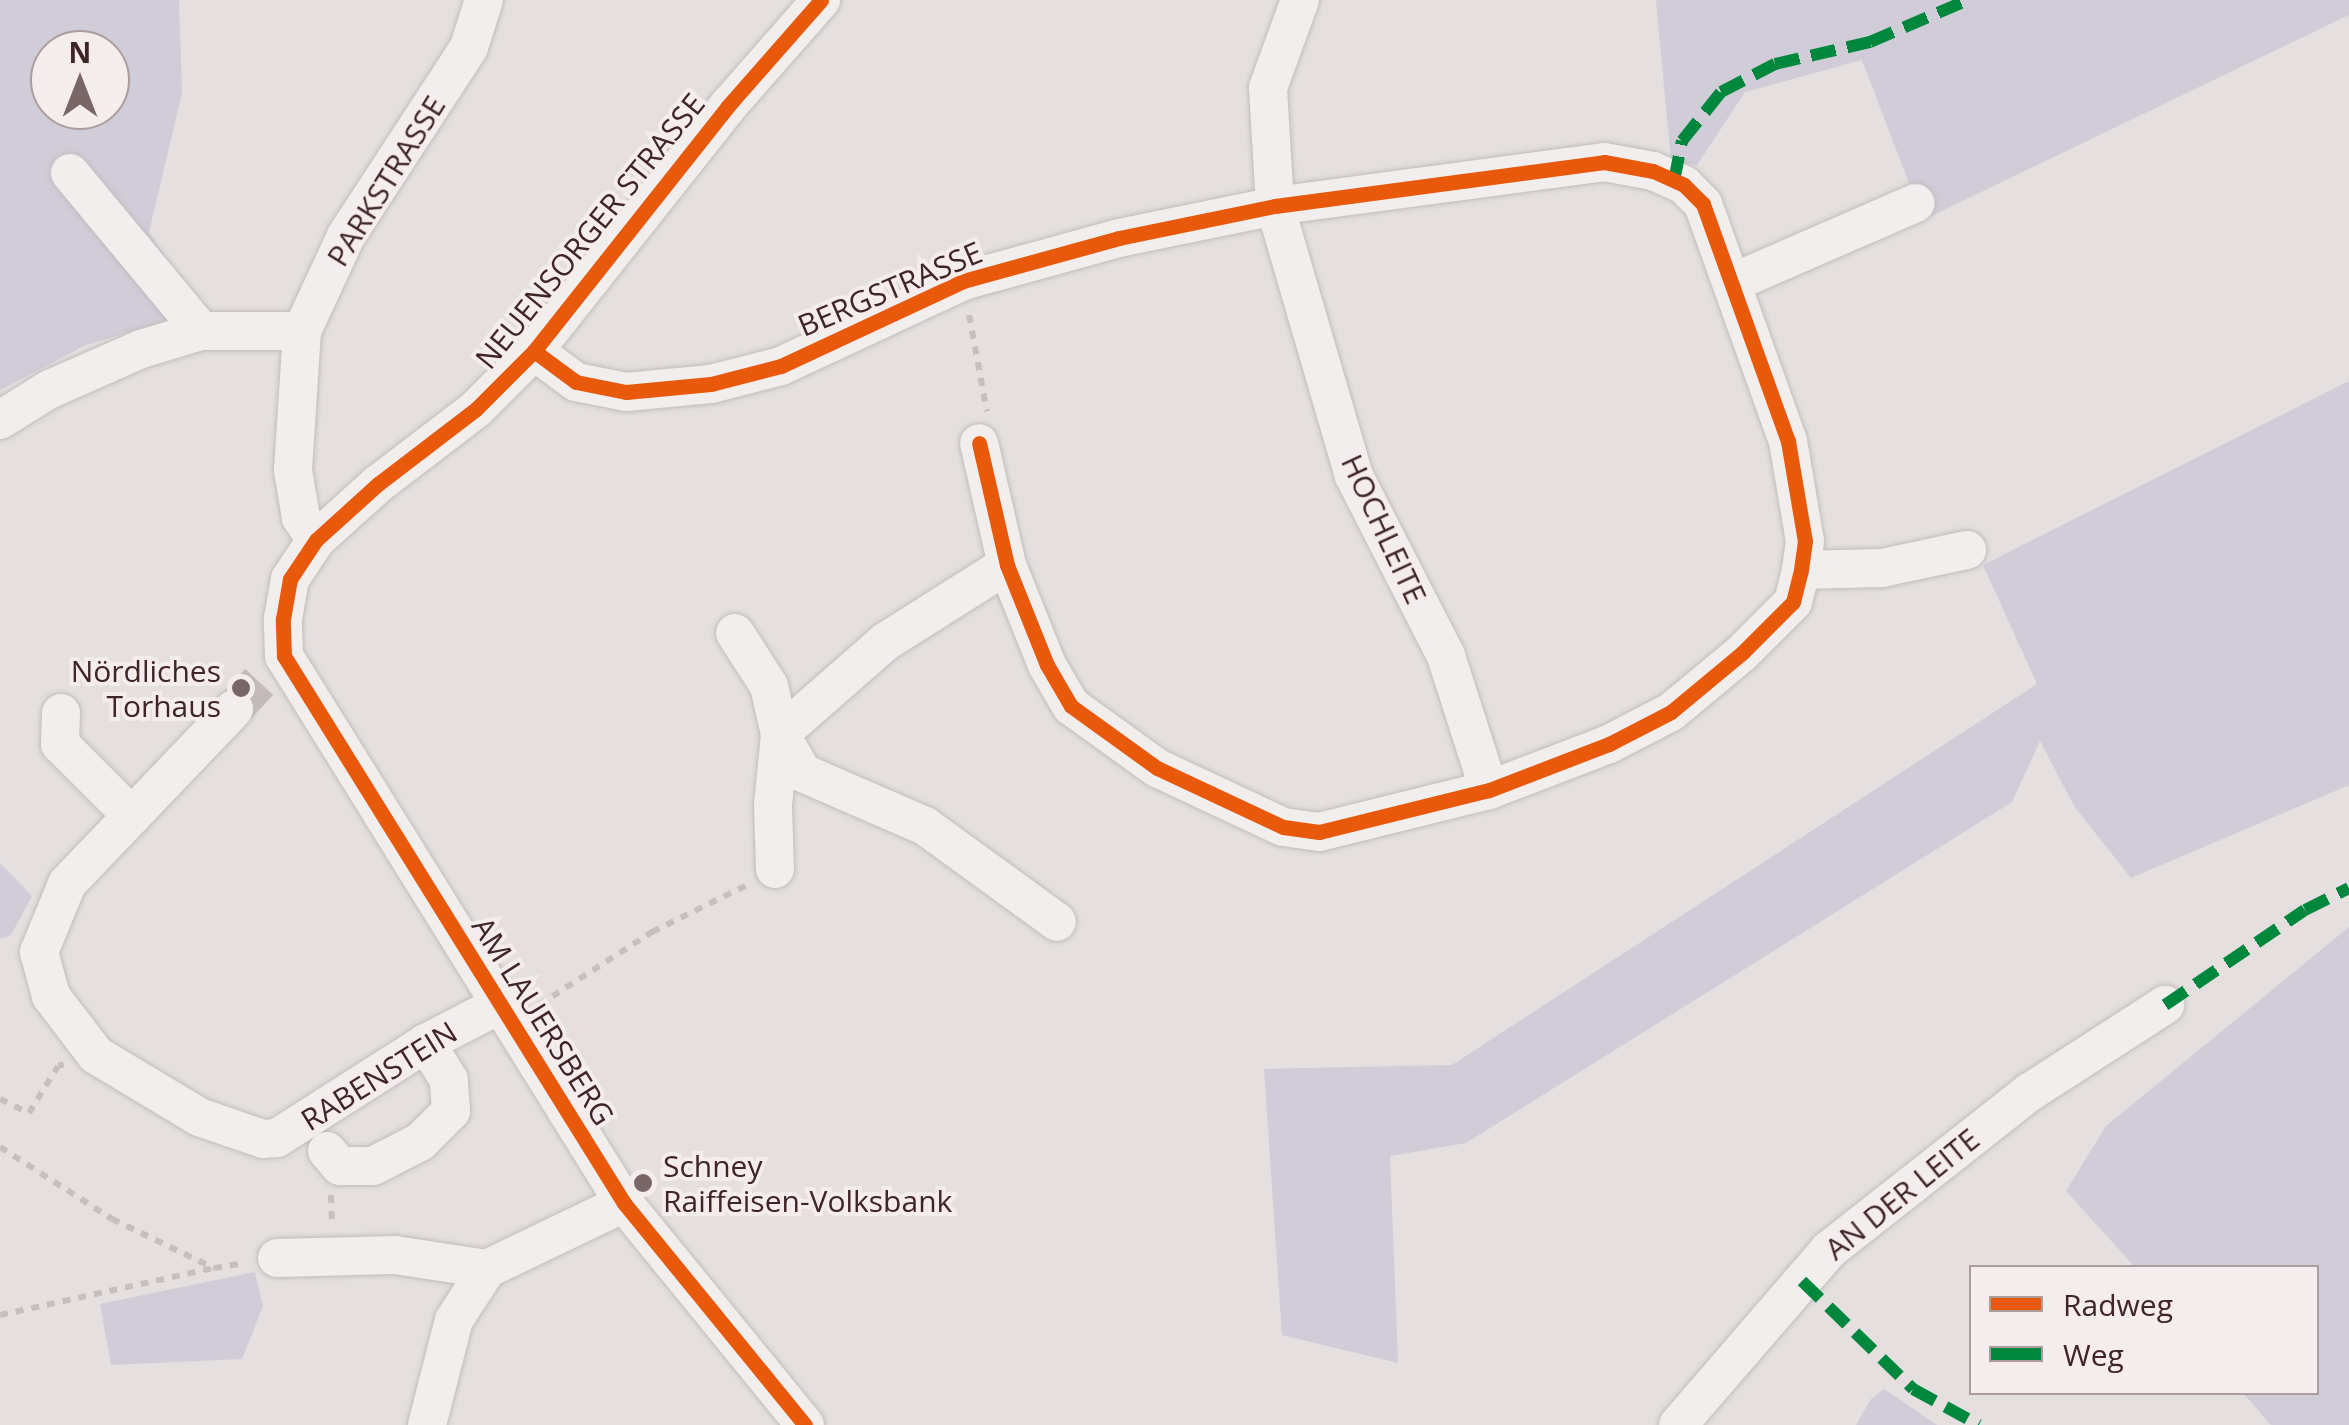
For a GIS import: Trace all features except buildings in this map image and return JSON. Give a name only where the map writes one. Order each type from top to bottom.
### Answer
[{"type":"street","name":"PARKSTRASSE","points":[[316,540],[301,518],[293,470],[302,331],[346,236],[470,48],[484,0]]},
{"type":"street","name":"NEUENSORGER STRASSE","points":[[259,682],[283,619],[290,579],[316,540],[378,484],[476,409],[534,352],[728,106],[821,0]]},
{"type":"street","name":"HOCHLEITE","points":[[1300,0],[1268,88],[1275,206],[1354,476],[1446,656],[1490,790]]},
{"type":"street","name":"BERGSTRASSE","points":[[534,352],[576,382],[626,392],[711,384],[781,366],[963,281],[1119,238],[1275,206],[1604,162],[1653,171],[1684,185],[1703,204],[1788,440],[1805,541],[1802,570]]},
{"type":"street","points":[[70,172],[202,331]]},
{"type":"street","points":[[1734,282],[1916,203]]},
{"type":"street","points":[[0,420],[48,390],[141,348],[202,331],[302,331]]},
{"type":"street","points":[[979,443],[1007,565],[1047,665],[1071,706],[1157,768],[1237,810],[1283,828],[1320,832],[1490,790],[1609,744],[1671,712],[1742,653],[1793,602],[1802,570],[1882,568],[1968,550]]},
{"type":"street","points":[[780,734],[885,642],[1007,565]]},
{"type":"street","points":[[734,633],[770,686],[780,734],[773,806],[775,869]]},
{"type":"street","points":[[96,1054],[51,996],[39,952],[67,884],[259,682]]},
{"type":"street","name":"AM LAUERSBERG","points":[[259,682],[501,1004],[624,1203],[805,1425]]},
{"type":"street","points":[[61,713],[60,744],[132,816]]},
{"type":"street","points":[[780,734],[803,773],[925,826],[1056,922]]},
{"type":"street","name":"RABENSTEIN","points":[[96,1054],[199,1117],[264,1139],[293,1130],[426,1043],[501,1004]]},
{"type":"street","name":"AN DER LEITE","points":[[1678,1425],[1829,1250],[2030,1092],[2165,1005]]},
{"type":"street","points":[[328,1151],[340,1166],[373,1166],[420,1142],[451,1111],[449,1080],[426,1043]]},
{"type":"street","points":[[427,1425],[454,1320],[487,1269],[624,1203]]},
{"type":"street","points":[[277,1258],[395,1255],[487,1269]]},
{"type":"path","points":[[963,281],[990,428],[979,443]]},
{"type":"path","points":[[538,1005],[652,932],[730,894]]},
{"type":"path","points":[[0,1099],[28,1114],[58,1066],[96,1054]]},
{"type":"path","points":[[0,1146],[112,1219],[214,1268]]},
{"type":"path","points":[[0,1315],[277,1258]]},
{"type":"shaded area","points":[[0,0],[179,0],[182,93],[149,232],[200,311],[86,345],[0,390]]},
{"type":"shaded area","points":[[1656,0],[2349,0],[2349,15],[1923,220],[1862,60],[1745,92],[1697,165],[1671,161]]},
{"type":"shaded area","points":[[2349,381],[2349,785],[2131,878],[2074,806],[2040,741],[2012,802],[1466,1143],[1390,1156],[1398,1363],[1282,1335],[1264,1069],[1452,1065],[2037,684],[1983,565]]},
{"type":"shaded area","points":[[0,863],[32,896],[11,935],[0,939]]},
{"type":"shaded area","points":[[2349,927],[2349,1425],[2271,1425],[2245,1395],[2319,1395],[2319,1265],[2133,1265],[2066,1191],[2106,1126]]},
{"type":"shaded area","points":[[255,1272],[263,1306],[242,1359],[111,1365],[100,1304]]},
{"type":"shaded area","points":[[1884,1389],[1937,1425],[1856,1425],[1871,1399]]},
{"type":"tunnel","points":[[234,709],[259,682]]},
{"type":"marked path","points":[[1674,181],[1682,141],[1721,92],[1775,64],[1870,42],[1968,0]]},
{"type":"marked path","points":[[2165,1005],[2305,910],[2349,888]]},
{"type":"marked path","points":[[1802,1281],[1913,1389],[1979,1425]]},
{"type":"cycle path","points":[[805,1425],[624,1203],[284,656],[283,619],[290,579],[316,540],[378,484],[476,409],[534,351],[728,106],[821,0]]},
{"type":"cycle path","points":[[534,351],[576,382],[626,392],[711,384],[781,366],[963,281],[1119,238],[1275,206],[1604,162],[1653,171],[1684,185],[1703,204],[1788,441],[1805,541],[1793,602],[1742,653],[1671,712],[1609,744],[1489,790],[1319,832],[1283,827],[1157,768],[1071,706],[1047,665],[1007,565],[979,443]]},
{"type":"place","name":"Nördliches Torhaus","points":[[241,688]]},
{"type":"place","name":"Schney Raiffeisen-Volksbank","points":[[643,1183]]}]
